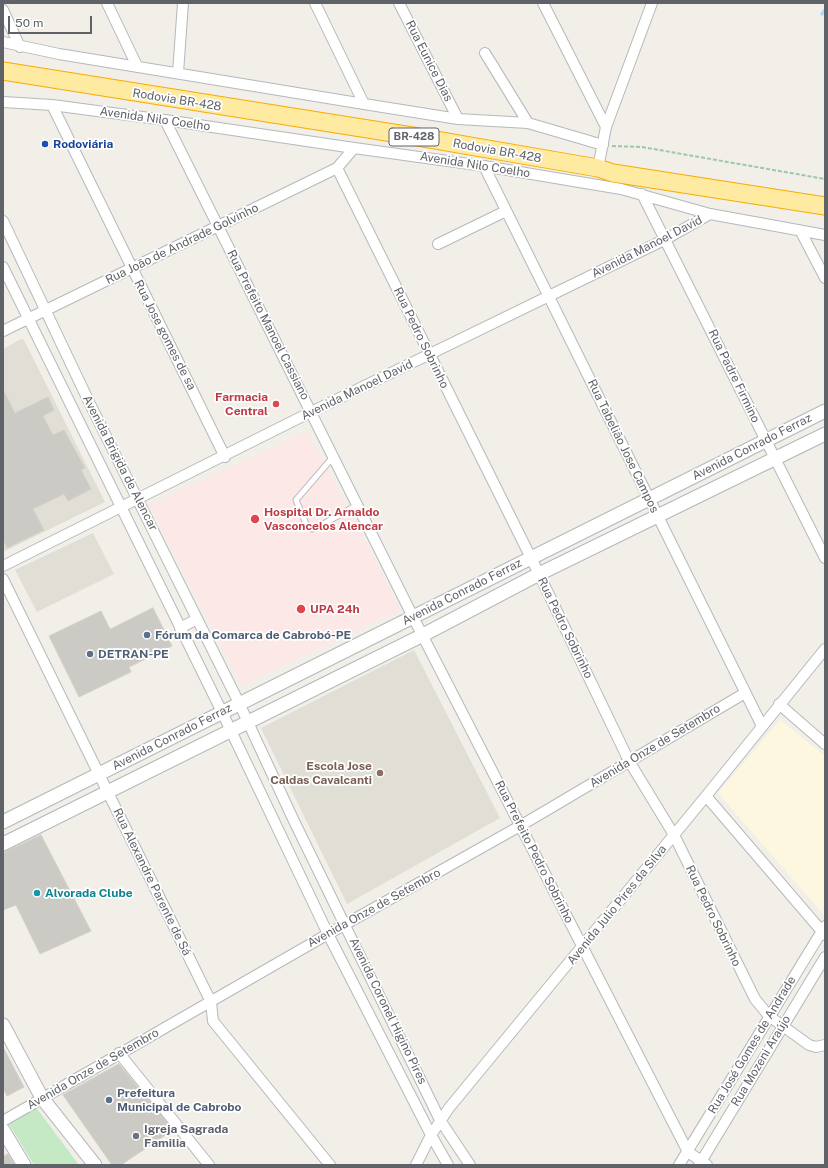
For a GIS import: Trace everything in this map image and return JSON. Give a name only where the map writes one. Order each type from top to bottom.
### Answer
[{"type":"highway","name":"Rodovia BR-428","points":[[3,71],[412,136],[598,168],[613,173],[825,206]]},
{"type":"street","points":[[107,3],[137,66]]},
{"type":"street","points":[[178,73],[183,3]]},
{"type":"street","points":[[315,3],[364,104]]},
{"type":"street","name":"Rua Eunice Dias","points":[[399,3],[458,119]]},
{"type":"street","points":[[543,3],[606,128]]},
{"type":"street","points":[[598,168],[606,128],[652,3]]},
{"type":"street","points":[[3,10],[20,47]]},
{"type":"street","points":[[3,42],[20,47],[458,119],[528,123],[603,145]]},
{"type":"street","points":[[485,53],[528,123]]},
{"type":"street","name":"Avenida Nilo Coelho","points":[[3,102],[52,105],[165,120],[484,166],[642,194],[710,214],[801,232],[825,235]]},
{"type":"street","name":"Rua Jose gomes de sa","points":[[52,105],[225,457]]},
{"type":"street","name":"Rua Prefeito Manoel Cassiano","points":[[165,120],[413,617]]},
{"type":"street","name":"Rua João de Andrade Golvinho","points":[[3,331],[337,168],[354,148]]},
{"type":"street","name":"Rua Tabelião Jose Campos","points":[[484,166],[762,726]]},
{"type":"street","name":"Rua Pedro Sobrinho","points":[[337,168],[539,574],[629,761],[674,835],[755,1000],[768,1016],[808,1046],[816,1047],[825,1045]]},
{"type":"street","name":"Rua Padre Firmino","points":[[642,194],[666,239],[825,558]]},
{"type":"street","points":[[438,244],[506,211]]},
{"type":"street","name":"Avenida Manoel David","points":[[3,566],[225,457],[311,412],[666,239],[710,214]]},
{"type":"street","name":"Avenida Brigida de Alencar","points":[[3,221],[90,404],[239,703]]},
{"type":"street","points":[[801,232],[825,278]]},
{"type":"street","name":"Avenida Brigida de Alencar","points":[[3,267],[27,319],[222,712]]},
{"type":"street","points":[[74,412],[90,404]]},
{"type":"street","name":"Avenida Conrado Ferraz","points":[[5,821],[825,411]]},
{"type":"street","name":"Avenida Conrado Ferraz","points":[[3,844],[423,635],[539,574],[825,434]]},
{"type":"street","points":[[705,471],[714,489]]},
{"type":"street","points":[[583,532],[593,548]]},
{"type":"street","name":"Rua Alexandre Parente de Sá","points":[[3,578],[100,773],[211,1002],[212,1021],[330,1165]]},
{"type":"street","points":[[472,587],[482,604]]},
{"type":"street","name":"Rua Prefeito Pedro Sobrinho","points":[[413,617],[688,1152],[702,1164]]},
{"type":"street","points":[[180,628],[197,619]]},
{"type":"street","name":"Avenida Julio Pires da Silva","points":[[416,1165],[440,1120],[825,649]]},
{"type":"street","points":[[324,662],[334,678]]},
{"type":"street","name":"Avenida Onze de Setembro","points":[[3,1121],[345,924],[520,826],[745,692]]},
{"type":"street","name":"Avenida Coronel Higino Pires","points":[[239,703],[294,820],[440,1120],[466,1164]]},
{"type":"street","points":[[779,704],[825,744]]},
{"type":"street","name":"Avenida Coronel Higino Pires","points":[[222,712],[328,934],[377,1032],[448,1165]]},
{"type":"street","points":[[159,744],[169,761]]},
{"type":"street","points":[[706,796],[824,931]]},
{"type":"street","points":[[278,828],[294,820]]},
{"type":"street","points":[[5,821],[16,837]]},
{"type":"street","name":"Rua José Gomes de Andrade","points":[[679,1165],[768,1016],[824,931]]},
{"type":"street","name":"Rua Mozeni Araújo","points":[[702,1164],[782,1026],[825,957]]},
{"type":"street","points":[[377,1032],[393,1022]]},
{"type":"street","points":[[3,1025],[42,1098],[96,1165]]},
{"type":"street","points":[[119,1053],[209,1165]]},
{"type":"street","points":[[3,1130],[24,1165]]},
{"type":"lane","points":[[333,457],[296,500],[307,526],[312,529],[357,505]]},
{"type":"path","points":[[603,145],[642,147],[825,179]]},
{"type":"shaded area","points":[[21,339],[24,340],[105,502],[3,552],[3,349]]},
{"type":"shaded area","points":[[307,432],[400,610],[242,685],[149,505]]},
{"type":"shaded area","points":[[93,533],[114,574],[37,612],[15,570]]},
{"type":"shaded area","name":"Escola Jose Caldas Cavalcanti","points":[[414,650],[500,818],[347,904],[261,728]]},
{"type":"shaded area","points":[[780,720],[825,756],[825,916],[718,793]]},
{"type":"green space","points":[[35,1106],[79,1165],[34,1165],[9,1124]]},
{"type":"building","points":[[3,390],[15,413],[48,397],[54,410],[43,416],[53,435],[64,430],[85,468],[81,470],[91,489],[68,501],[64,494],[33,509],[44,530],[7,548],[3,539]]},
{"type":"building","name":"DETRAN-PE","points":[[153,608],[172,646],[129,667],[131,672],[79,697],[49,636],[101,611],[110,629]]},
{"type":"building","name":"Alvorada Clube","points":[[41,835],[91,931],[40,954],[16,905],[3,910],[3,853]]},
{"type":"building","points":[[3,1047],[24,1087],[7,1096],[3,1088]]},
{"type":"building","name":"Prefeitura Municipal de Cabrobo","points":[[119,1064],[173,1130],[121,1165],[112,1165],[63,1095]]},
{"type":"building","points":[[8,1154],[15,1165],[3,1165],[3,1157]]},
{"type":"waterway","points":[[822,14],[825,10]]},
{"type":"place","name":"Rodoviária","points":[[45,144]]},
{"type":"place","name":"Farmacia Central","points":[[276,404]]},
{"type":"place","name":"Hospital Dr. Arnaldo Vasconcelos Alencar","points":[[255,519]]},
{"type":"place","name":"UPA 24h","points":[[301,609]]},
{"type":"place","name":"Fórum da Comarca de Cabrobó-PE","points":[[147,635]]},
{"type":"place","name":"DETRAN-PE","points":[[90,654]]},
{"type":"place","name":"Escola Jose Caldas Cavalcanti","points":[[380,773]]},
{"type":"place","name":"Alvorada Clube","points":[[37,893]]},
{"type":"place","name":"Prefeitura Municipal de Cabrobo","points":[[109,1100]]},
{"type":"place","name":"Igreja Sagrada Familia","points":[[136,1136]]}]
